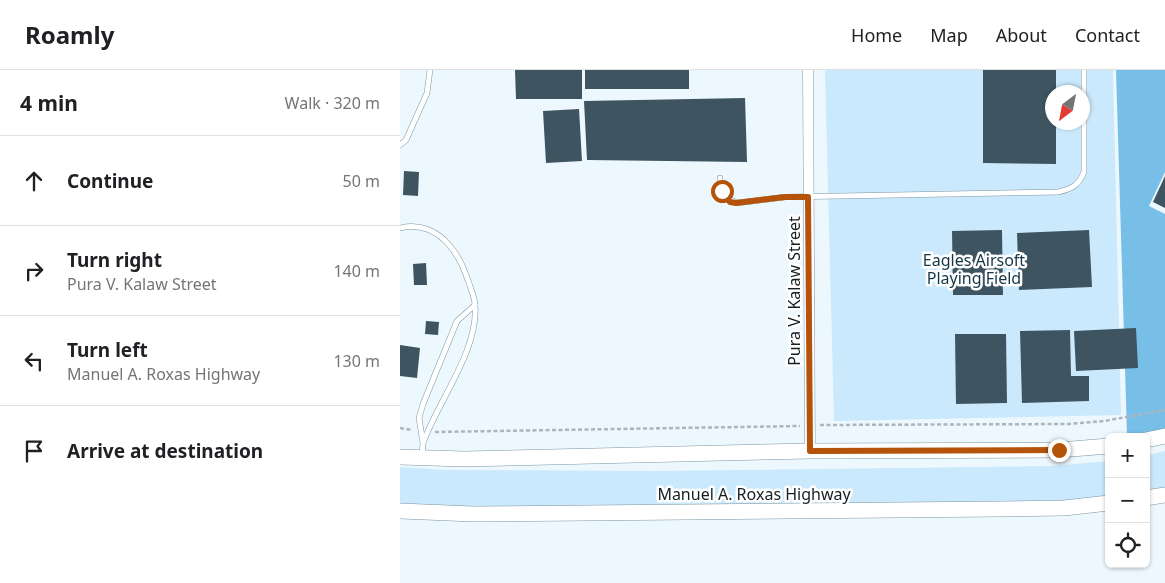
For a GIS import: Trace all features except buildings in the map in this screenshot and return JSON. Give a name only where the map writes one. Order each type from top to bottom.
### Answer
[{"type":"main road","points":[[1150,439],[1165,436]]},
{"type":"main road","points":[[400,457],[422,450],[1059,450],[1105,446]]},
{"type":"main road","points":[[1150,497],[1165,494]]},
{"type":"main road","name":"Manuel A. Roxas Highway","points":[[400,511],[473,514],[1064,508],[1105,504]]},
{"type":"street","name":"Pura V. Kalaw Street","points":[[808,70],[810,451]]},
{"type":"lane","points":[[400,145],[406,140],[427,93],[430,70]]},
{"type":"lane","points":[[720,178],[725,197],[736,203],[785,197],[1058,192],[1075,187],[1084,172],[1086,162],[1084,70]]},
{"type":"lane","points":[[400,228],[410,226],[430,229],[444,238],[461,259],[476,304],[474,328],[460,370],[424,432],[422,450]]},
{"type":"lane","points":[[424,432],[419,418],[423,404],[457,321],[476,304]]},
{"type":"path","points":[[400,428],[424,432],[1069,424],[1104,421],[1165,410]]},
{"type":"green space","name":"Eagles Airsoft Playing Field","points":[[825,70],[1113,70],[1121,415],[834,421]]},
{"type":"green space","points":[[1165,451],[1165,490],[1150,492],[1150,455]]},
{"type":"green space","points":[[1105,461],[1105,499],[1050,503],[590,507],[435,507],[400,503],[400,467],[444,470],[655,471],[1053,466]]},
{"type":"shaded area","points":[[1116,70],[1165,70],[1165,172],[1149,206],[1165,214],[1165,430],[1127,433]]},
{"type":"route","points":[[722,191],[730,202],[736,203],[785,197],[808,197],[810,451],[1059,450]]}]
